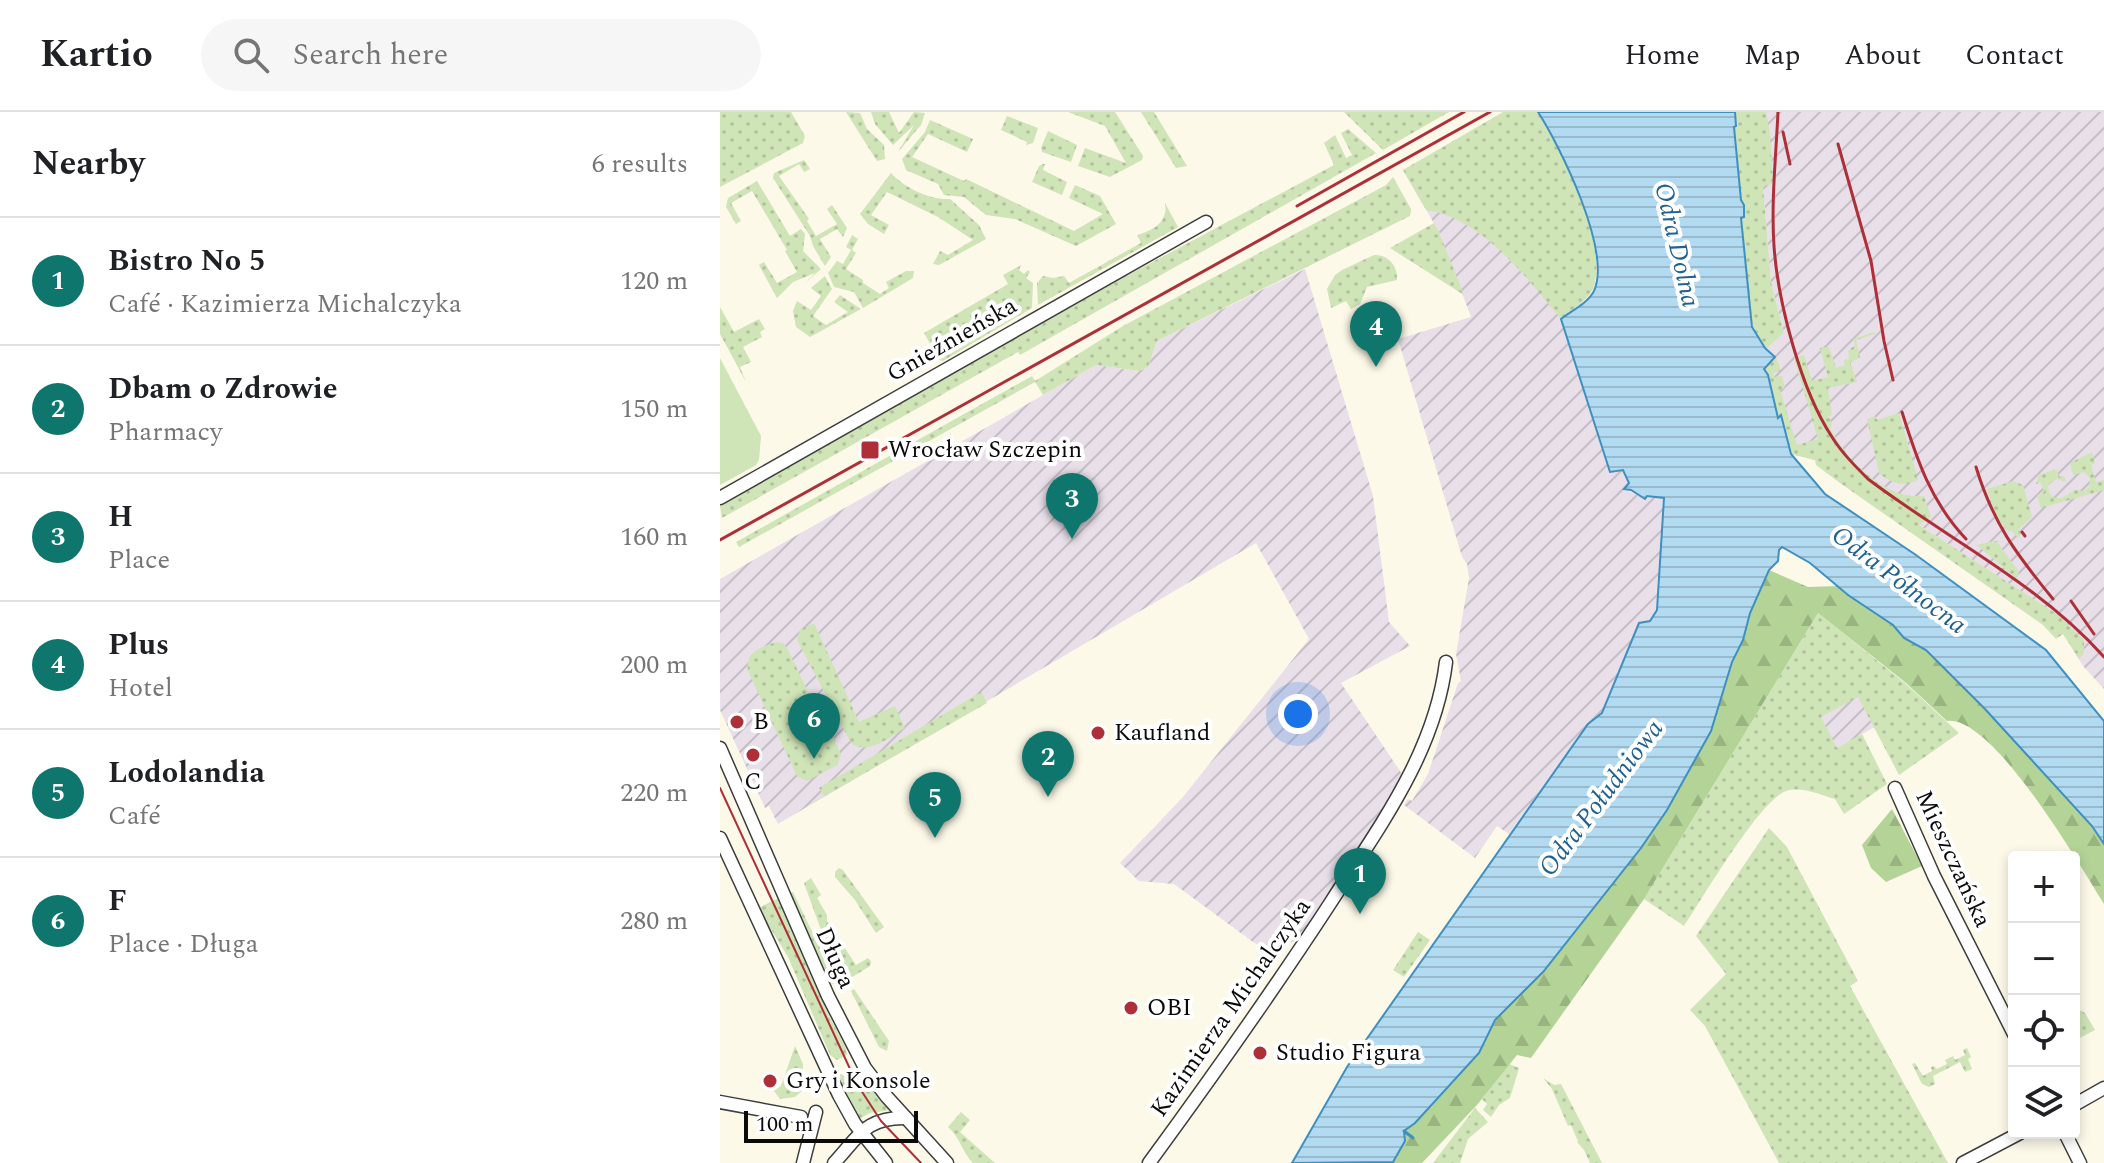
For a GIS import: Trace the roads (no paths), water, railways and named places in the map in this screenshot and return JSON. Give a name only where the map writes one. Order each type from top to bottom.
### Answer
[{"type":"street","name":"Gnieźnieńska","points":[[720,498],[1206,222]]},
{"type":"street","name":"Kazimierza Michalczyka","points":[[1149,1163],[1283,976],[1405,787],[1442,694],[1446,662]]},
{"type":"street","name":"Długa","points":[[720,748],[724,765],[828,996],[865,1068],[947,1163]]},
{"type":"street","name":"Mieszczańska","points":[[1895,788],[1934,876],[2008,1022]]},
{"type":"street","points":[[720,838],[839,1095],[862,1133],[886,1163]]},
{"type":"street","points":[[2080,1102],[2104,1088]]},
{"type":"street","points":[[720,1102],[801,1117]]},
{"type":"street","points":[[803,1163],[816,1112]]},
{"type":"street","points":[[834,1163],[880,1119],[906,1118]]},
{"type":"street","points":[[1963,1163],[2009,1139]]},
{"type":"street","points":[[2068,1139],[2080,1163]]},
{"type":"water","points":[[1538,112],[1735,112],[1752,327],[1765,348],[1775,357],[1764,369],[1791,454],[1825,494],[1916,555],[2046,650],[2104,721],[2104,844],[2092,826],[1985,709],[1926,650],[1904,638],[1893,625],[1848,595],[1810,563],[1782,547],[1778,561],[1769,570],[1750,613],[1711,731],[1667,810],[1641,848],[1543,972],[1495,1020],[1479,1053],[1404,1131],[1405,1141],[1393,1162],[1292,1163],[1347,1067],[1588,724],[1602,713],[1639,623],[1650,621],[1657,610],[1664,498],[1647,496],[1645,499],[1624,489],[1629,483],[1623,470],[1610,472],[1561,319],[1584,303],[1594,291],[1598,273],[1596,251],[1581,199],[1559,149]]},
{"type":"waterway","points":[[1404,1131],[1413,1138]]},
{"type":"tram line","points":[[720,788],[857,1084],[881,1121],[921,1163]]},
{"type":"railway","points":[[1297,206],[1464,112]]},
{"type":"railway","points":[[720,540],[1490,112]]},
{"type":"railway","points":[[1778,112],[1773,196],[1776,269],[1801,371],[1832,437],[1868,479],[2021,584],[2050,606],[2104,657]]},
{"type":"railway","points":[[1783,132],[1790,164]]},
{"type":"railway","points":[[1838,144],[1871,261],[1893,380]]},
{"type":"railway","points":[[1902,412],[1934,495],[1966,539]]},
{"type":"railway","points":[[1976,467],[1998,522],[2053,599]]},
{"type":"railway","points":[[2022,532],[2025,536]]},
{"type":"railway","points":[[2071,601],[2094,634]]},
{"type":"place","name":"Plus","points":[[1376,367]]},
{"type":"place","name":"Wrocław Szczepin","points":[[870,450]]},
{"type":"place","name":"H","points":[[1072,539]]},
{"type":"place","name":"B","points":[[737,722]]},
{"type":"place","name":"Kaufland","points":[[1098,733]]},
{"type":"place","name":"C","points":[[753,755]]},
{"type":"place","name":"F","points":[[814,759]]},
{"type":"place","name":"Dbam o Zdrowie","points":[[1048,797]]},
{"type":"place","name":"Lodolandia","points":[[935,838]]},
{"type":"place","name":"Bistro No 5","points":[[1360,914]]},
{"type":"place","name":"OBI","points":[[1131,1008]]},
{"type":"place","name":"Studio Figura","points":[[1260,1053]]},
{"type":"place","name":"Gry i Konsole","points":[[770,1081]]},
{"type":"water label","name":"Odra Dolna","points":[[1677,245]]},
{"type":"water label","name":"Odra Północna","points":[[1899,580]]},
{"type":"water label","name":"Odra Południowa","points":[[1601,798]]}]
